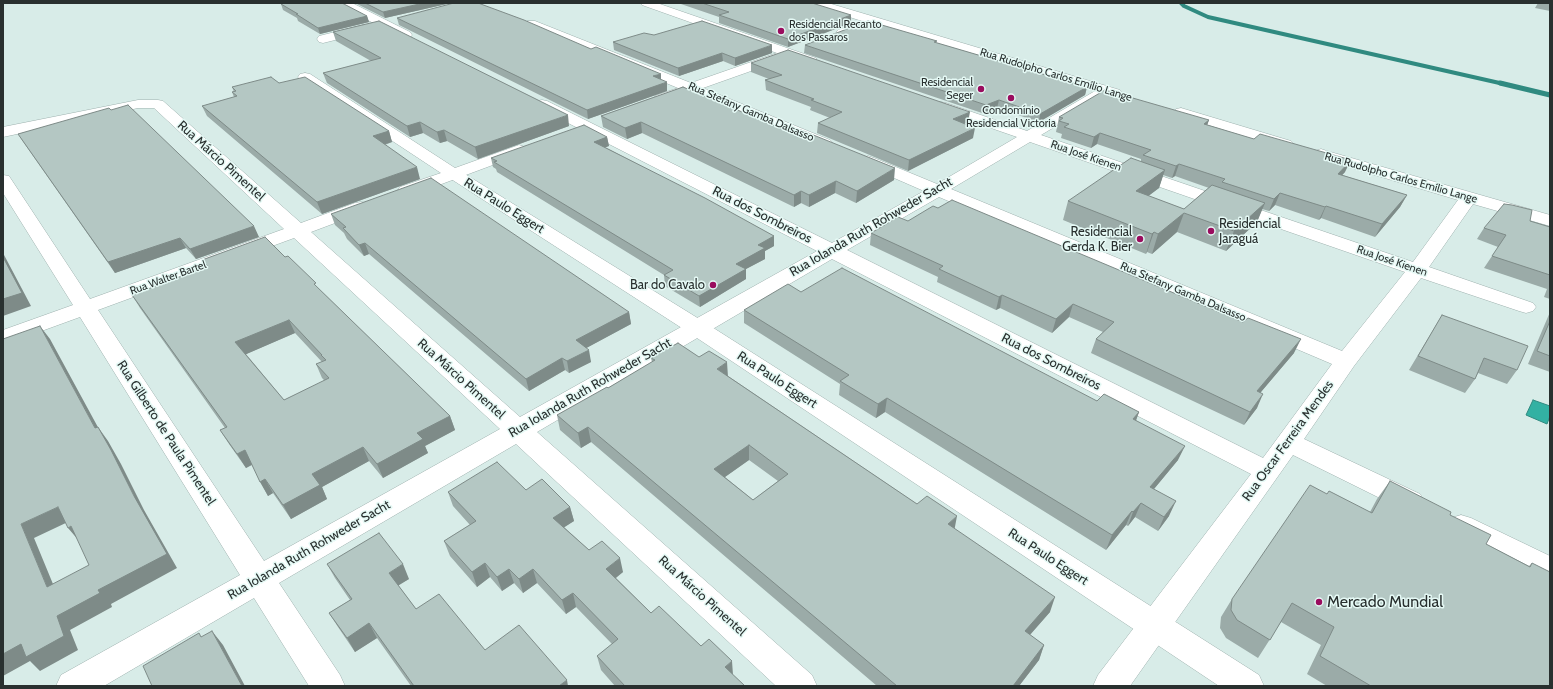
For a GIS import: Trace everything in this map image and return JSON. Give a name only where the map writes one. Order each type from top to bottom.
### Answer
[{"type":"street","points":[[343,3],[419,41]]},
{"type":"street","points":[[646,3],[826,66]]},
{"type":"street","name":"Rua Rudolpho Carlos Emílio Lange","points":[[816,3],[1129,97]]},
{"type":"street","points":[[323,39],[399,20]]},
{"type":"street","points":[[831,37],[874,20]]},
{"type":"street","name":"Rua Stefany Gamba Dalsasso","points":[[531,23],[847,152],[1346,361]]},
{"type":"street","points":[[649,103],[810,45]]},
{"type":"street","name":"Rua Paulo Eggert","points":[[305,77],[454,174],[696,327],[1246,686]]},
{"type":"street","name":"Rua Iolanda Ruth Rohweder Sacht","points":[[73,686],[696,327],[938,190],[1107,90]]},
{"type":"street","name":"Rua dos Sombreiros","points":[[530,98],[1267,471]]},
{"type":"street","name":"Rua José Kienen","points":[[930,102],[1526,307]]},
{"type":"street","name":"Rua Márcio Pimentel","points":[[3,132],[138,104],[158,104],[800,686]]},
{"type":"street","name":"Rua Rudolpho Carlos Emílio Lange","points":[[1167,108],[1550,221]]},
{"type":"street","points":[[563,134],[607,118]]},
{"type":"street","name":"Rua Walter Bartel","points":[[3,338],[534,144]]},
{"type":"street","name":"Rua Gilberto de Paula Pimentel","points":[[3,180],[328,686]]},
{"type":"street","name":"Rua Oscar Ferreira Mendes","points":[[1110,686],[1289,442],[1346,361],[1418,269],[1468,198]]},
{"type":"street","points":[[1289,442],[1550,570]]},
{"type":"shaded area","points":[[1533,400],[1550,406],[1550,416],[1547,424],[1526,415]]},
{"type":"building","points":[[342,3],[367,16],[318,28],[281,4]]},
{"type":"building","points":[[365,3],[424,3],[383,12]]},
{"type":"building","points":[[454,3],[478,3],[524,20],[591,49],[596,47],[661,74],[653,76],[667,82],[587,110],[397,18]]},
{"type":"building","points":[[702,3],[812,3],[851,15],[788,39],[719,15],[729,12]]},
{"type":"building","points":[[379,21],[568,115],[475,147],[444,130],[437,132],[420,122],[407,126],[323,73],[381,58],[333,32]]},
{"type":"building","points":[[702,21],[772,45],[735,58],[722,53],[678,68],[613,42],[644,33],[654,35]]},
{"type":"building","points":[[868,21],[1087,87],[1040,114],[999,100],[986,105],[805,45]]},
{"type":"building","points":[[788,50],[970,112],[953,119],[975,128],[909,160],[818,123],[842,112],[811,100],[814,99],[765,80],[782,75],[751,63]]},
{"type":"building","points":[[271,77],[279,83],[305,77],[389,131],[373,136],[417,167],[317,202],[202,106],[237,96],[232,92],[236,91],[232,87]]},
{"type":"building","points":[[683,87],[792,133],[801,130],[895,168],[857,191],[836,181],[809,195],[801,191],[794,195],[641,122],[625,128],[601,116]]},
{"type":"building","points":[[1105,90],[1209,120],[1204,124],[1254,139],[1260,134],[1351,160],[1338,174],[1407,195],[1382,224],[1280,193],[1274,199],[1222,182],[1225,179],[1179,164],[1176,166],[1143,155],[1151,150],[1100,133],[1094,137],[1064,127],[1069,124],[1059,121],[1063,118],[1059,117]]},
{"type":"building","points":[[128,105],[254,226],[190,249],[180,238],[108,262],[18,134],[109,108],[111,110]]},
{"type":"building","points":[[584,125],[607,137],[594,142],[705,198],[774,236],[758,245],[765,248],[736,264],[746,269],[699,296],[664,275],[673,270],[494,162],[497,161],[491,158]]},
{"type":"building","points":[[1131,158],[1165,170],[1136,191],[1184,209],[1212,185],[1265,203],[1234,231],[1184,213],[1158,234],[1154,232],[1152,234],[1068,201]]},
{"type":"building","points":[[431,178],[629,312],[576,340],[589,350],[567,361],[562,358],[526,379],[365,243],[359,245],[343,228],[346,227],[331,214]]},
{"type":"building","points":[[952,200],[1243,322],[1248,318],[1301,339],[1257,391],[1263,394],[1250,412],[1096,339],[1114,322],[1073,304],[1056,319],[1002,295],[999,297],[939,269],[943,266],[871,233],[898,217],[908,221],[933,206],[938,208]]},
{"type":"building","points":[[1504,204],[1532,210],[1530,221],[1550,227],[1550,275],[1492,256],[1506,235],[1484,228]]},
{"type":"building","points":[[265,237],[285,257],[288,256],[316,283],[314,284],[450,416],[417,433],[423,439],[377,464],[363,447],[312,474],[320,485],[283,505],[265,479],[260,482],[245,450],[237,454],[220,430],[227,427],[132,295],[208,266],[202,260]],"holes":[[[289,320],[326,360],[316,364],[329,378],[284,400],[235,342]]]},
{"type":"building","points":[[3,257],[22,293],[3,299]]},
{"type":"building","points":[[842,268],[1097,401],[1104,394],[1139,412],[1133,419],[1185,446],[1150,487],[1176,501],[1164,517],[1141,503],[1133,512],[1132,511],[1112,535],[887,398],[878,404],[840,381],[849,375],[744,310],[788,284],[801,292]]},
{"type":"building","points":[[1442,315],[1528,346],[1517,370],[1484,358],[1475,379],[1418,356]]},
{"type":"building","points":[[1550,321],[1550,356],[1537,351]]},
{"type":"building","points":[[40,326],[95,428],[98,427],[111,450],[134,496],[167,554],[98,590],[100,593],[57,616],[64,636],[26,657],[21,644],[3,654],[3,339]],"holes":[[[58,507],[68,528],[71,526],[89,565],[47,587],[21,524]]]},
{"type":"building","points":[[678,343],[699,357],[709,351],[727,362],[717,369],[917,504],[927,496],[957,516],[948,524],[1055,597],[1025,631],[1044,645],[1013,686],[897,686],[588,427],[578,433],[557,415],[607,387],[608,388],[655,360],[651,358]],"holes":[[[749,445],[788,474],[753,500],[714,469]]]},
{"type":"building","points":[[497,462],[526,490],[542,479],[570,507],[553,518],[589,550],[602,541],[620,558],[606,569],[651,613],[659,606],[701,646],[709,639],[732,661],[725,667],[745,686],[625,686],[597,656],[618,639],[573,593],[562,600],[533,569],[519,579],[509,569],[497,577],[485,563],[472,572],[444,541],[476,521],[448,492]]},
{"type":"building","points":[[1390,481],[1451,512],[1450,515],[1491,535],[1486,544],[1530,567],[1532,563],[1550,572],[1550,686],[1371,686],[1320,656],[1334,627],[1292,603],[1270,640],[1237,620],[1231,610],[1232,599],[1310,485],[1327,494],[1329,491],[1372,513]]},
{"type":"building","points":[[379,533],[403,564],[389,573],[416,609],[439,594],[485,650],[519,625],[567,680],[559,686],[414,686],[369,623],[347,638],[329,613],[352,599],[327,564]]},
{"type":"building","points":[[212,631],[242,686],[152,686],[143,666],[199,633],[201,637]]},
{"type":"waterway","points":[[1181,3],[1184,6],[1208,17],[1504,84]]},
{"type":"waterway","points":[[1500,83],[1550,95]]},
{"type":"place","name":"Residencial Recanto dos Passaros","points":[[781,31]]},
{"type":"place","name":"Residencial Seger","points":[[981,89]]},
{"type":"place","name":"Condomínio Residencial Victoria","points":[[1011,98]]},
{"type":"place","name":"Residencial Jaraguá","points":[[1211,231]]},
{"type":"place","name":"Residencial Gerda K. Bier","points":[[1140,239]]},
{"type":"place","name":"Bar do Cavalo","points":[[713,285]]},
{"type":"place","name":"Mercado Mundial","points":[[1319,602]]}]
